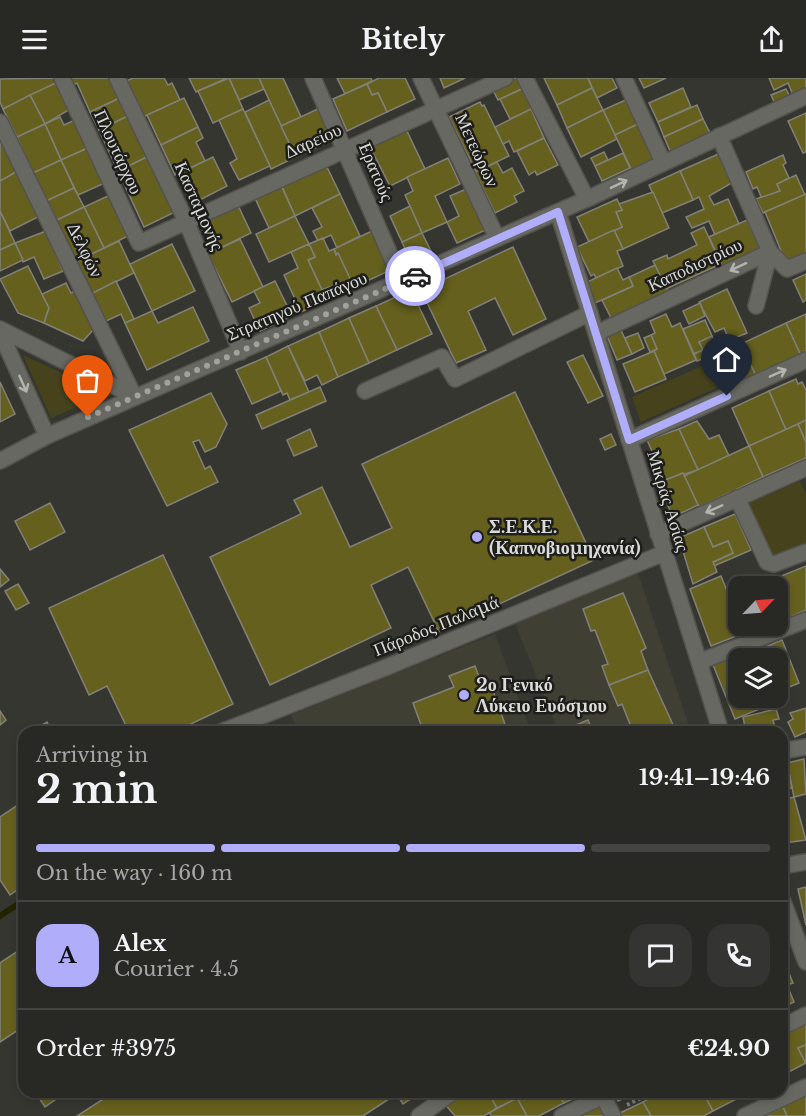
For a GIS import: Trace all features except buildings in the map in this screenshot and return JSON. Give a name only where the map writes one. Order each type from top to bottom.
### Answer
[{"type":"street","name":"Πλουτάρχου","points":[[62,78],[139,243]]},
{"type":"street","name":"Ερατούς","points":[[313,78],[402,282]]},
{"type":"street","name":"Μετεώρων","points":[[421,78],[497,238]]},
{"type":"street","name":"Δαρείου","points":[[139,243],[345,148],[505,78]]},
{"type":"street","points":[[525,78],[587,200]]},
{"type":"street","points":[[624,78],[663,162]]},
{"type":"street","name":"Κασταμονής","points":[[120,79],[186,221],[241,352]]},
{"type":"street","name":"Στρατηγού Παπάγου","points":[[0,461],[47,436],[135,396],[241,352],[587,200],[806,96]]},
{"type":"street","name":"Δελφών","points":[[0,122],[135,396]]},
{"type":"street","points":[[719,136],[770,252],[756,306]]},
{"type":"street","name":"Μικράς Ασίας","points":[[558,212],[719,726]]},
{"type":"street","name":"Καποδιστρίου","points":[[597,333],[770,252],[786,269],[806,261]]},
{"type":"street","points":[[365,391],[442,357],[455,379],[590,313]]},
{"type":"street","points":[[0,331],[135,396]]},
{"type":"street","points":[[0,331],[47,436]]},
{"type":"street","points":[[629,440],[806,360]]},
{"type":"street","points":[[658,534],[738,498],[804,473]]},
{"type":"street","points":[[738,498],[765,560],[774,564],[806,552]]},
{"type":"street","name":"Πάροδος Παλαμά","points":[[237,726],[387,668],[664,553]]},
{"type":"street","points":[[699,662],[806,620]]},
{"type":"street","points":[[788,750],[806,747]]},
{"type":"street","points":[[788,865],[806,862]]},
{"type":"street","points":[[788,915],[806,962]]},
{"type":"street","points":[[788,1024],[806,1015]]},
{"type":"street","points":[[788,1096],[806,1087]]},
{"type":"street","points":[[419,1116],[444,1098]]},
{"type":"street","points":[[562,1116],[595,1098]]},
{"type":"street","points":[[604,1098],[612,1114]]},
{"type":"street","points":[[745,1116],[783,1098]]},
{"type":"path","points":[[612,1114],[642,1098]]},
{"type":"shaded area","points":[[23,355],[106,394],[51,418]]},
{"type":"shaded area","points":[[718,359],[729,382],[641,422],[632,397]]},
{"type":"shaded area","points":[[800,481],[806,494],[806,546],[771,558],[747,504]]},
{"type":"shaded area","points":[[638,573],[689,726],[557,726],[515,624]]},
{"type":"shaded area","points":[[495,634],[529,726],[296,726],[291,715]]},
{"type":"waterway","points":[[0,916],[18,904]]},
{"type":"way so far","points":[[88,417],[415,276]]},
{"type":"place","name":"Σ.Ε.Κ.Ε. (Καπνοβιομηχανία)","points":[[477,537]]},
{"type":"place","name":"2ο Γενικό Λύκειο Ευόσμου","points":[[464,695]]},
{"type":"route","points":[[415,276],[558,212],[629,440],[727,396]]}]
